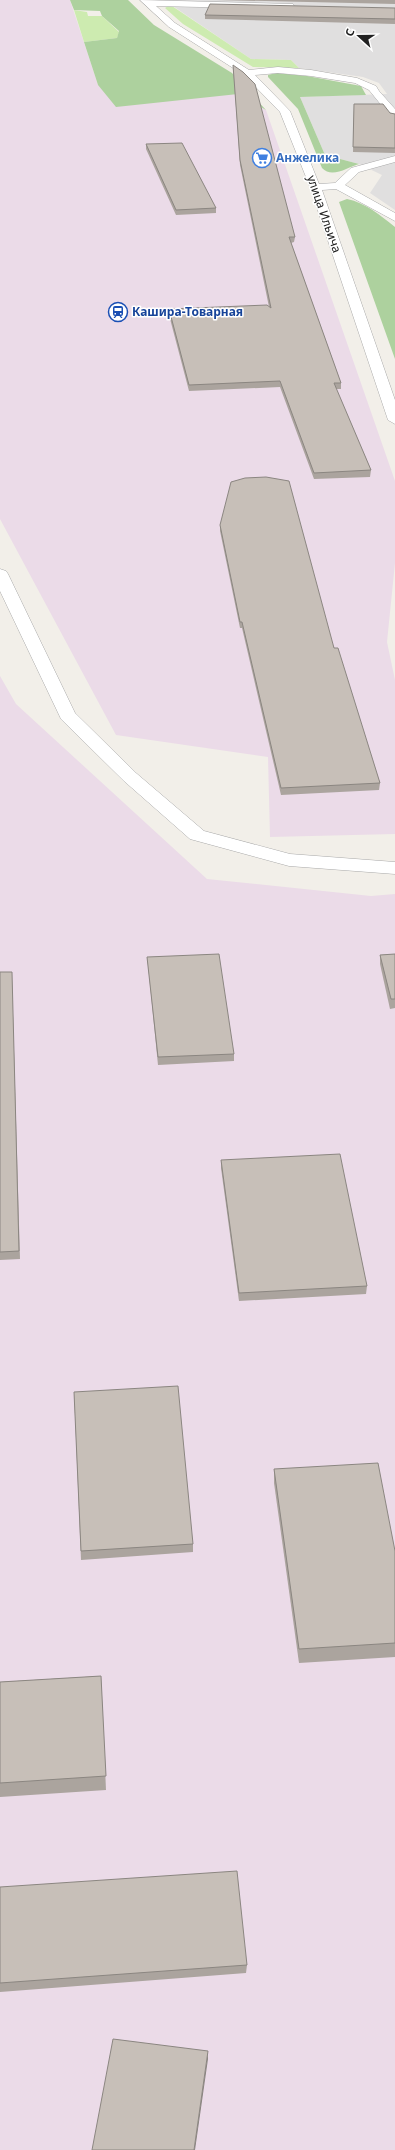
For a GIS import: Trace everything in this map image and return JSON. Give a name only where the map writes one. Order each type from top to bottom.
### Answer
[{"type":"street","points":[[145,1],[302,6]]},
{"type":"street","name":"улица Ильича","points":[[145,1],[172,25],[247,73],[285,110],[315,187],[395,420]]},
{"type":"street","points":[[247,73],[289,71],[357,81],[373,88],[374,92],[395,115]]},
{"type":"street","points":[[338,186],[354,170],[395,159]]},
{"type":"street","points":[[315,187],[338,186],[358,194],[395,218]]},
{"type":"street","points":[[0,574],[67,714],[130,777],[197,835],[289,860],[395,868]]},
{"type":"shaded area","points":[[0,0],[70,0],[98,85],[238,94],[266,110],[395,481],[395,563],[387,642],[395,680],[395,834],[270,837],[268,757],[116,735],[0,519]]},
{"type":"shaded area","points":[[164,0],[395,0],[395,210],[370,193],[382,175],[359,164],[325,155],[300,97],[387,94],[379,83],[363,77],[299,68],[291,60],[251,59]]},
{"type":"shaded area","points":[[0,676],[16,704],[207,879],[371,896],[395,894],[395,2150],[0,2150]]},
{"type":"green space","points":[[70,0],[128,0],[154,25],[232,73],[266,110],[238,94],[116,107],[98,85],[84,42],[117,38],[119,31],[102,16],[100,11],[74,10]]},
{"type":"green space","points":[[172,6],[251,59],[291,60],[299,68],[253,67],[183,24],[165,8]]},
{"type":"green space","points":[[74,10],[87,12],[88,16],[102,16],[119,32],[117,38],[84,42]]},
{"type":"green space","points":[[276,73],[307,76],[361,86],[366,95],[300,97],[325,155],[359,164],[335,172],[326,171],[322,168],[298,109],[268,77],[268,75]]},
{"type":"green space","points":[[347,199],[367,206],[395,227],[395,359],[339,202]]},
{"type":"building","points":[[210,4],[395,8],[395,19],[205,15]]},
{"type":"building","points":[[233,65],[243,72],[255,84],[295,237],[289,237],[341,383],[334,383],[371,470],[314,473],[280,381],[189,385],[169,309],[267,305],[271,308],[240,160]]},
{"type":"building","points":[[354,104],[383,104],[390,113],[395,114],[395,148],[353,147]]},
{"type":"building","points":[[182,143],[216,208],[176,210],[146,144]]},
{"type":"building","points":[[266,477],[289,481],[334,648],[338,648],[380,783],[281,788],[242,622],[240,622],[220,525],[231,482],[245,478]]},
{"type":"building","points":[[219,954],[234,1054],[158,1057],[147,957]]},
{"type":"building","points":[[395,954],[395,999],[391,999],[380,955]]},
{"type":"building","points":[[0,972],[12,972],[19,1251],[0,1252]]},
{"type":"building","points":[[340,1154],[367,1286],[239,1293],[221,1160]]},
{"type":"building","points":[[178,1386],[193,1544],[81,1551],[74,1392]]},
{"type":"building","points":[[378,1463],[395,1551],[395,1643],[299,1649],[274,1469]]},
{"type":"building","points":[[101,1676],[106,1776],[0,1783],[0,1682]]},
{"type":"building","points":[[237,1871],[247,1965],[0,1983],[0,1887]]},
{"type":"building","points":[[113,2039],[208,2051],[194,2150],[92,2150]]},
{"type":"place","name":"Анжелика","points":[[262,158]]},
{"type":"place","name":"Кашира-Товарная","points":[[118,312]]}]
